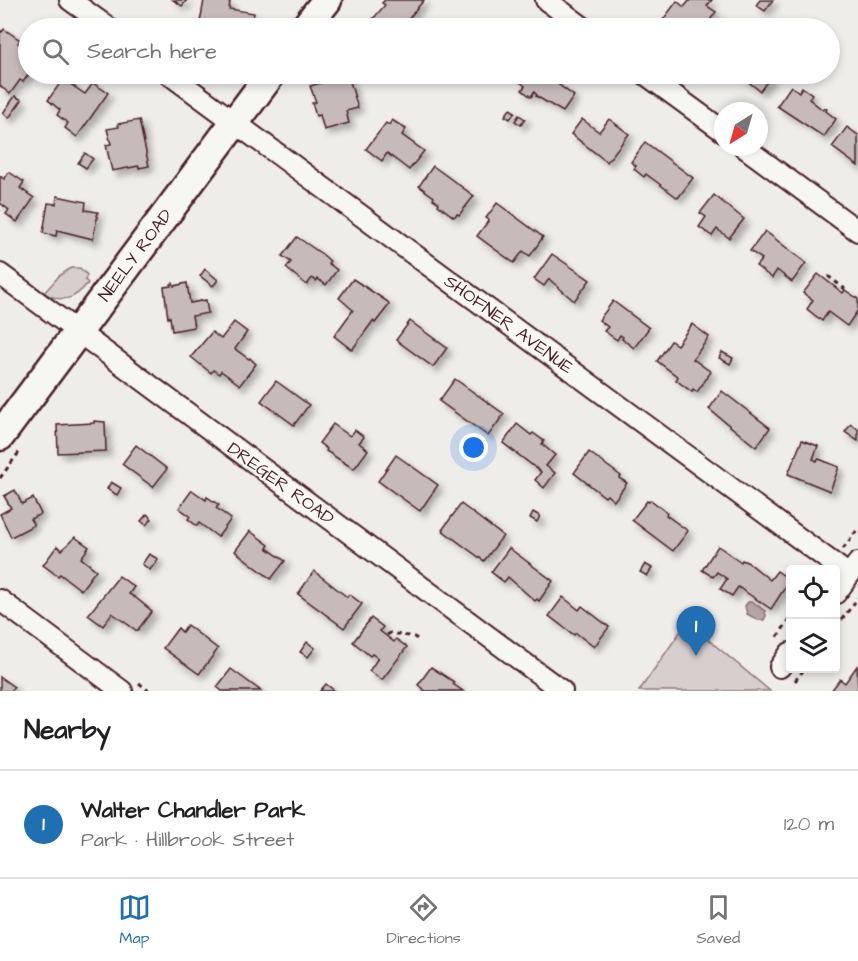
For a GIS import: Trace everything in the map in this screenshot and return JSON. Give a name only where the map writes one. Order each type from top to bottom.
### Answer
[{"type":"street","points":[[313,18],[327,0]]},
{"type":"street","points":[[546,0],[570,18]]},
{"type":"street","points":[[72,1],[95,18]]},
{"type":"street","name":"SHOFNER AVENUE","points":[[183,84],[853,569]]},
{"type":"street","name":"NEELY ROAD","points":[[10,444],[78,331],[263,84]]},
{"type":"street","points":[[659,84],[714,124]]},
{"type":"street","points":[[756,156],[858,231]]},
{"type":"street","name":"DREGER ROAD","points":[[0,274],[562,691]]},
{"type":"street","points":[[840,587],[853,569]]},
{"type":"street","points":[[0,600],[122,691]]},
{"type":"path","points":[[828,276],[845,289]]},
{"type":"path","points":[[0,478],[10,444]]},
{"type":"path","points":[[841,551],[858,529]]},
{"type":"path","points":[[840,622],[858,598]]},
{"type":"path","points":[[777,637],[786,625]]},
{"type":"path","points":[[387,635],[390,633],[414,637],[418,640]]},
{"type":"path","points":[[795,681],[802,673]]},
{"type":"shaded area","points":[[71,268],[80,268],[87,275],[85,280],[88,283],[78,293],[63,299],[44,293],[59,276]]},
{"type":"shaded area","points":[[748,602],[753,602],[765,611],[764,620],[758,620],[747,614],[745,606]]},
{"type":"shaded area","points":[[687,622],[770,691],[639,691]]},
{"type":"building","points":[[173,0],[187,0],[182,6]]},
{"type":"building","points":[[204,0],[224,0],[230,2],[229,9],[254,13],[253,18],[201,18]]},
{"type":"building","points":[[385,0],[424,0],[409,18],[374,18],[385,5],[382,3]]},
{"type":"building","points":[[690,0],[712,0],[707,6],[716,12],[712,18],[664,18],[677,1],[684,7]]},
{"type":"building","points":[[760,0],[773,0],[765,11],[756,5]]},
{"type":"building","points":[[4,29],[18,39],[18,83],[10,94],[0,86],[0,30],[2,32]]},
{"type":"building","points":[[59,84],[70,84],[85,94],[94,84],[108,93],[77,137],[65,128],[68,123],[57,115],[60,110],[48,100]]},
{"type":"building","points":[[351,84],[358,108],[346,111],[349,123],[324,130],[320,115],[316,116],[312,103],[316,102],[310,86]]},
{"type":"building","points":[[523,84],[558,84],[574,96],[563,112],[536,96],[534,92],[531,97],[522,90],[525,86]]},
{"type":"building","points":[[751,84],[765,84],[760,91]]},
{"type":"building","points":[[791,86],[799,92],[802,87],[812,94],[809,99],[823,110],[827,109],[826,111],[836,119],[824,137],[777,106]]},
{"type":"building","points":[[15,96],[22,100],[9,118],[3,113]]},
{"type":"building","points":[[510,109],[515,112],[510,119],[505,116]]},
{"type":"building","points":[[519,115],[525,119],[521,125],[515,121]]},
{"type":"building","points":[[582,119],[599,132],[609,119],[629,134],[607,162],[571,134]]},
{"type":"building","points":[[139,120],[149,166],[112,171],[106,145],[111,144],[107,129],[119,127],[118,124]]},
{"type":"building","points":[[392,120],[406,129],[402,135],[424,151],[409,170],[387,153],[382,161],[366,149],[386,123],[389,125]]},
{"type":"building","points":[[847,127],[858,135],[858,166],[832,147]]},
{"type":"building","points":[[645,142],[693,178],[678,198],[646,174],[644,177],[634,169],[636,166],[631,162]]},
{"type":"building","points":[[85,153],[93,159],[86,168],[78,163]]},
{"type":"building","points":[[433,166],[474,196],[459,215],[454,217],[419,186]]},
{"type":"building","points":[[9,172],[24,182],[20,188],[34,198],[17,222],[6,214],[9,210],[0,203],[0,176],[4,179]]},
{"type":"building","points":[[714,195],[744,219],[729,238],[717,229],[712,236],[699,227],[706,217],[700,213]]},
{"type":"building","points":[[57,196],[86,202],[85,210],[98,212],[93,239],[57,230],[56,236],[43,233],[48,203],[56,204]]},
{"type":"building","points":[[497,203],[543,237],[530,256],[523,251],[514,263],[477,236],[489,220],[486,218]]},
{"type":"building","points":[[765,231],[806,263],[792,282],[777,270],[772,278],[756,266],[762,259],[750,251]]},
{"type":"building","points":[[297,237],[322,254],[337,270],[326,285],[312,278],[307,285],[286,268],[291,262],[282,256]]},
{"type":"building","points":[[552,254],[590,280],[574,301],[549,279],[544,286],[534,279]]},
{"type":"building","points":[[205,269],[218,280],[213,286],[200,276]]},
{"type":"building","points":[[818,274],[843,293],[845,290],[858,299],[858,310],[847,326],[828,312],[822,321],[807,309],[813,300],[803,293]]},
{"type":"building","points":[[353,279],[388,302],[389,305],[375,323],[373,321],[352,350],[334,336],[353,310],[339,298]]},
{"type":"building","points":[[173,283],[174,286],[187,283],[190,303],[206,300],[208,313],[192,316],[194,327],[172,331],[164,287],[171,286]]},
{"type":"building","points":[[613,301],[649,328],[634,348],[620,335],[617,340],[604,331],[608,327],[599,320]]},
{"type":"building","points":[[410,321],[447,348],[433,367],[396,340]]},
{"type":"building","points":[[234,322],[247,332],[235,349],[256,364],[240,385],[221,371],[219,374],[213,370],[211,373],[191,357],[212,332],[221,339]]},
{"type":"building","points":[[692,324],[709,337],[693,359],[711,372],[697,392],[693,389],[692,392],[676,380],[678,377],[657,361],[671,341],[677,345]]},
{"type":"building","points":[[722,352],[733,358],[730,364],[719,358]]},
{"type":"building","points":[[455,379],[504,414],[488,436],[439,401]]},
{"type":"building","points":[[276,381],[309,405],[294,425],[261,401]]},
{"type":"building","points":[[722,391],[770,428],[756,447],[709,409]]},
{"type":"building","points":[[94,421],[105,422],[106,451],[58,453],[57,425],[94,423]]},
{"type":"building","points":[[333,424],[350,436],[355,430],[364,437],[359,443],[368,450],[354,469],[326,451],[327,449],[319,443]]},
{"type":"building","points":[[517,424],[531,435],[533,433],[544,441],[542,444],[555,455],[546,466],[555,473],[544,488],[535,480],[541,472],[503,443]]},
{"type":"building","points":[[851,424],[858,429],[858,441],[845,432]]},
{"type":"building","points":[[802,440],[818,446],[813,459],[839,467],[830,491],[788,474]]},
{"type":"building","points":[[136,445],[167,469],[153,487],[122,464]]},
{"type":"building","points":[[589,452],[627,483],[614,501],[607,495],[605,497],[574,473]]},
{"type":"building","points":[[396,455],[438,485],[420,511],[378,481]]},
{"type":"building","points":[[111,482],[121,488],[117,495],[107,489]]},
{"type":"building","points":[[15,490],[22,504],[33,498],[41,514],[30,519],[34,525],[11,537],[0,514],[11,508],[4,496]]},
{"type":"building","points":[[192,490],[206,500],[207,497],[219,505],[216,508],[231,519],[218,537],[199,523],[197,526],[188,519],[190,516],[179,508]]},
{"type":"building","points":[[651,500],[667,513],[666,515],[688,531],[673,551],[632,520],[647,501]]},
{"type":"building","points":[[461,504],[503,536],[484,561],[442,530]]},
{"type":"building","points":[[533,512],[540,516],[537,522],[530,518]]},
{"type":"building","points":[[147,514],[152,519],[146,525],[141,521]]},
{"type":"building","points":[[250,531],[269,545],[267,548],[285,561],[271,579],[235,551]]},
{"type":"building","points":[[75,537],[89,547],[81,558],[96,570],[81,590],[60,574],[58,576],[43,565],[57,546],[62,550]]},
{"type":"building","points":[[718,546],[741,562],[742,560],[749,563],[770,580],[777,571],[786,577],[786,586],[771,609],[738,587],[732,596],[720,589],[727,579],[717,572],[713,577],[702,570]]},
{"type":"building","points":[[509,548],[553,581],[539,601],[537,599],[535,601],[508,577],[504,582],[491,572]]},
{"type":"building","points":[[149,554],[158,559],[150,570],[142,564]]},
{"type":"building","points":[[645,564],[652,568],[647,576],[640,572]]},
{"type":"building","points":[[314,571],[347,597],[349,594],[362,604],[344,628],[298,594]]},
{"type":"building","points":[[119,576],[134,587],[129,594],[152,611],[137,631],[112,613],[103,626],[88,615]]},
{"type":"building","points":[[563,597],[579,610],[582,606],[609,627],[594,647],[549,616]]},
{"type":"building","points":[[371,618],[383,627],[380,631],[394,642],[396,639],[407,647],[382,680],[369,671],[378,658],[372,654],[370,656],[353,642]]},
{"type":"building","points":[[187,625],[218,649],[199,674],[163,648],[178,628],[182,632]]},
{"type":"building","points":[[307,642],[315,648],[308,657],[300,652]]},
{"type":"building","points":[[857,666],[858,691],[831,691],[840,679],[845,683]]},
{"type":"building","points":[[431,667],[463,691],[425,691],[418,685]]},
{"type":"building","points":[[231,669],[261,691],[222,691],[217,687]]},
{"type":"building","points":[[0,677],[14,687],[11,691],[0,691]]},
{"type":"building","points":[[326,684],[335,691],[320,691]]},
{"type":"place","name":"Walter Chandler Park","points":[[696,656]]}]
